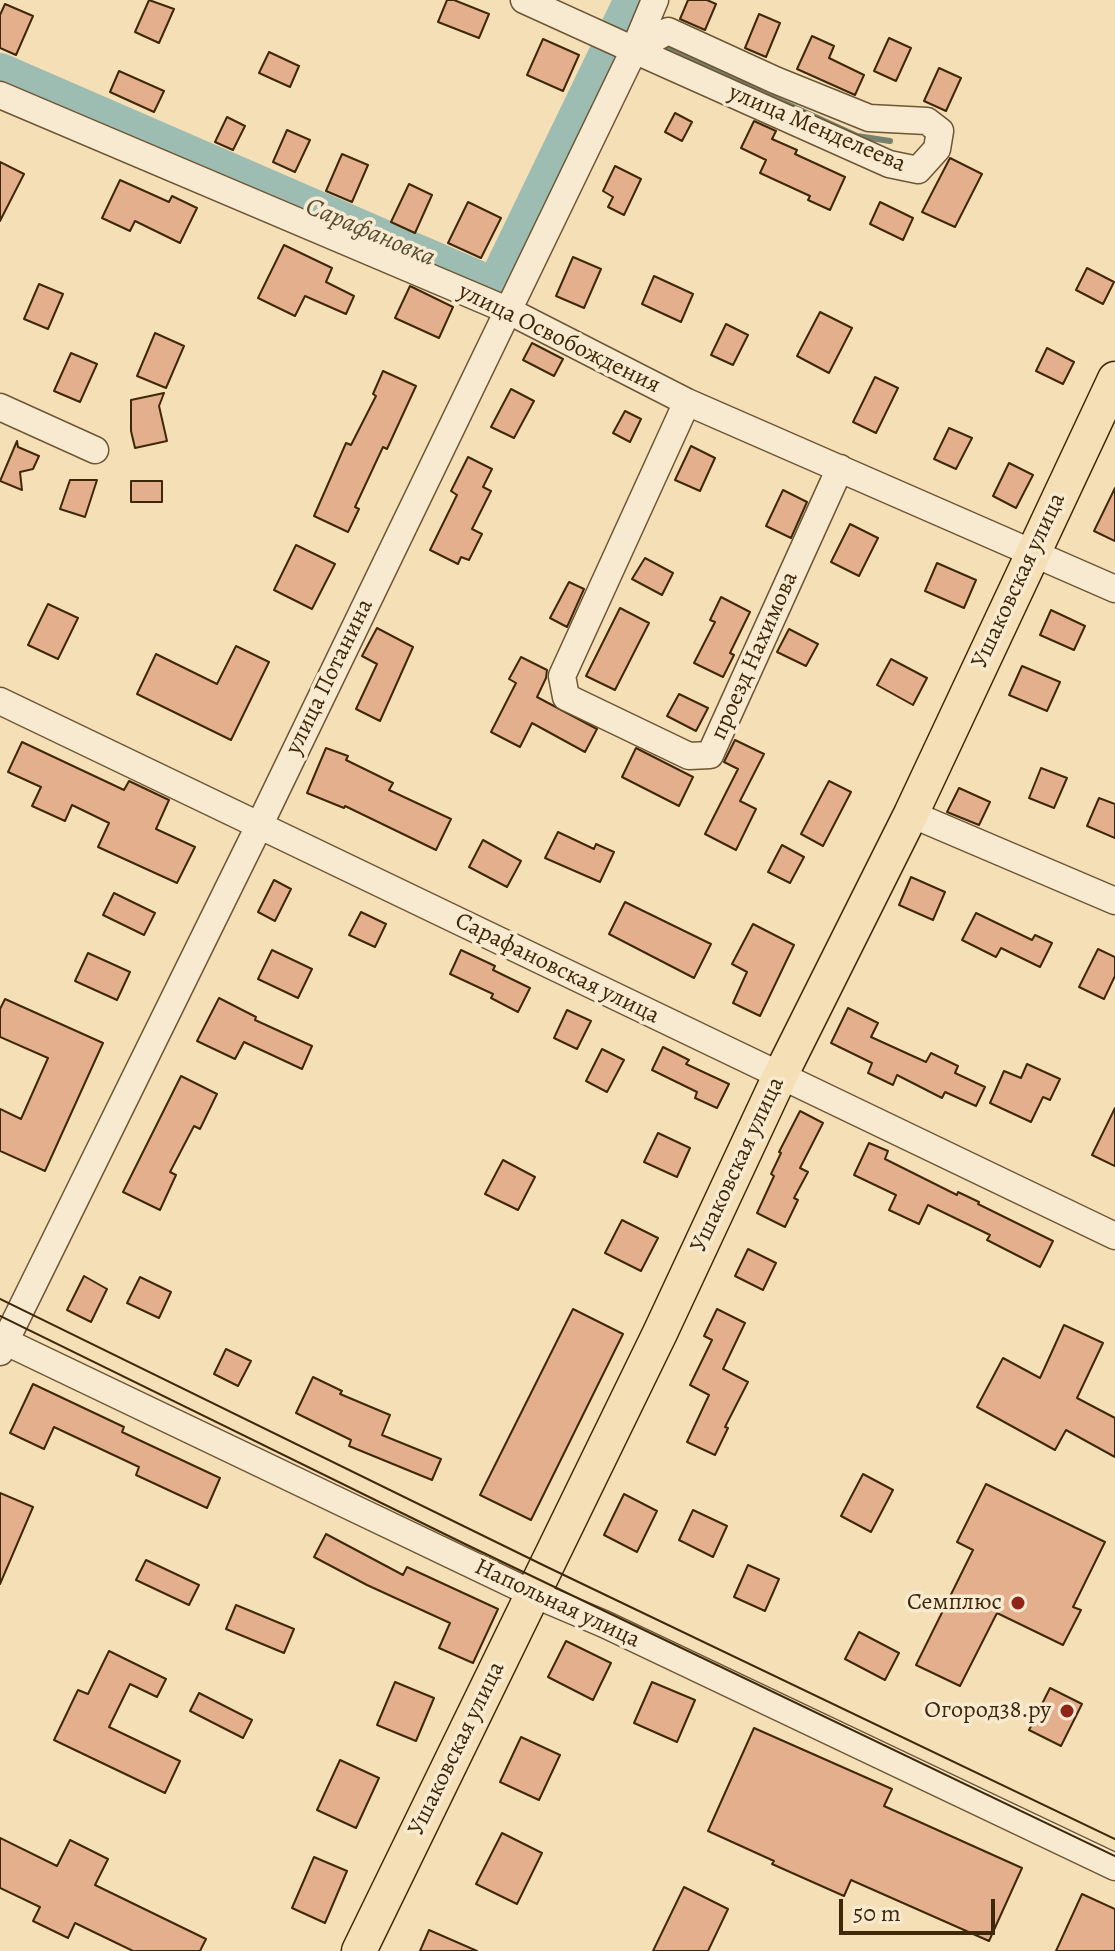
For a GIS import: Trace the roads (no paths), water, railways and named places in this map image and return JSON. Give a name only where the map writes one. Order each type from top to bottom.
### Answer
[{"type":"main road","name":"Ушаковская улица","points":[[359,1951],[660,1333],[780,1076],[911,814],[1115,379]]},
{"type":"street","name":"улица Менделеева","points":[[524,0],[634,50],[889,164],[918,170],[937,149],[940,131],[927,121],[869,118],[775,80],[668,31],[634,50]]},
{"type":"street","name":"улица Потанина","points":[[2,1344],[259,826],[634,50],[655,0]]},
{"type":"street","name":"улица Освобождения","points":[[0,95],[507,310],[687,402],[1115,589]]},
{"type":"street","name":"проезд Нахимова","points":[[687,402],[562,676],[566,697],[689,756],[710,755],[840,468]]},
{"type":"street","points":[[0,407],[95,450]]},
{"type":"street","name":"Сарафановская улица","points":[[0,701],[1115,1236]]},
{"type":"street","points":[[911,814],[1115,901]]},
{"type":"street","name":"Напольная улица","points":[[2,1344],[531,1593],[604,1624],[1115,1867]]},
{"type":"waterway","name":"Сарафановка","points":[[616,35],[633,0]]},
{"type":"waterway","name":"Сарафановка","points":[[0,72],[495,287],[611,47]]},
{"type":"waterway","points":[[662,47],[857,136],[890,141]]},
{"type":"tram line","points":[[0,1299],[545,1566],[1115,1839]]},
{"type":"tram line","points":[[0,1316],[465,1544],[1115,1856]]},
{"type":"place","name":"Семплюс","points":[[1018,1603]]},
{"type":"place","name":"Огород38.ру","points":[[1067,1711]]}]
